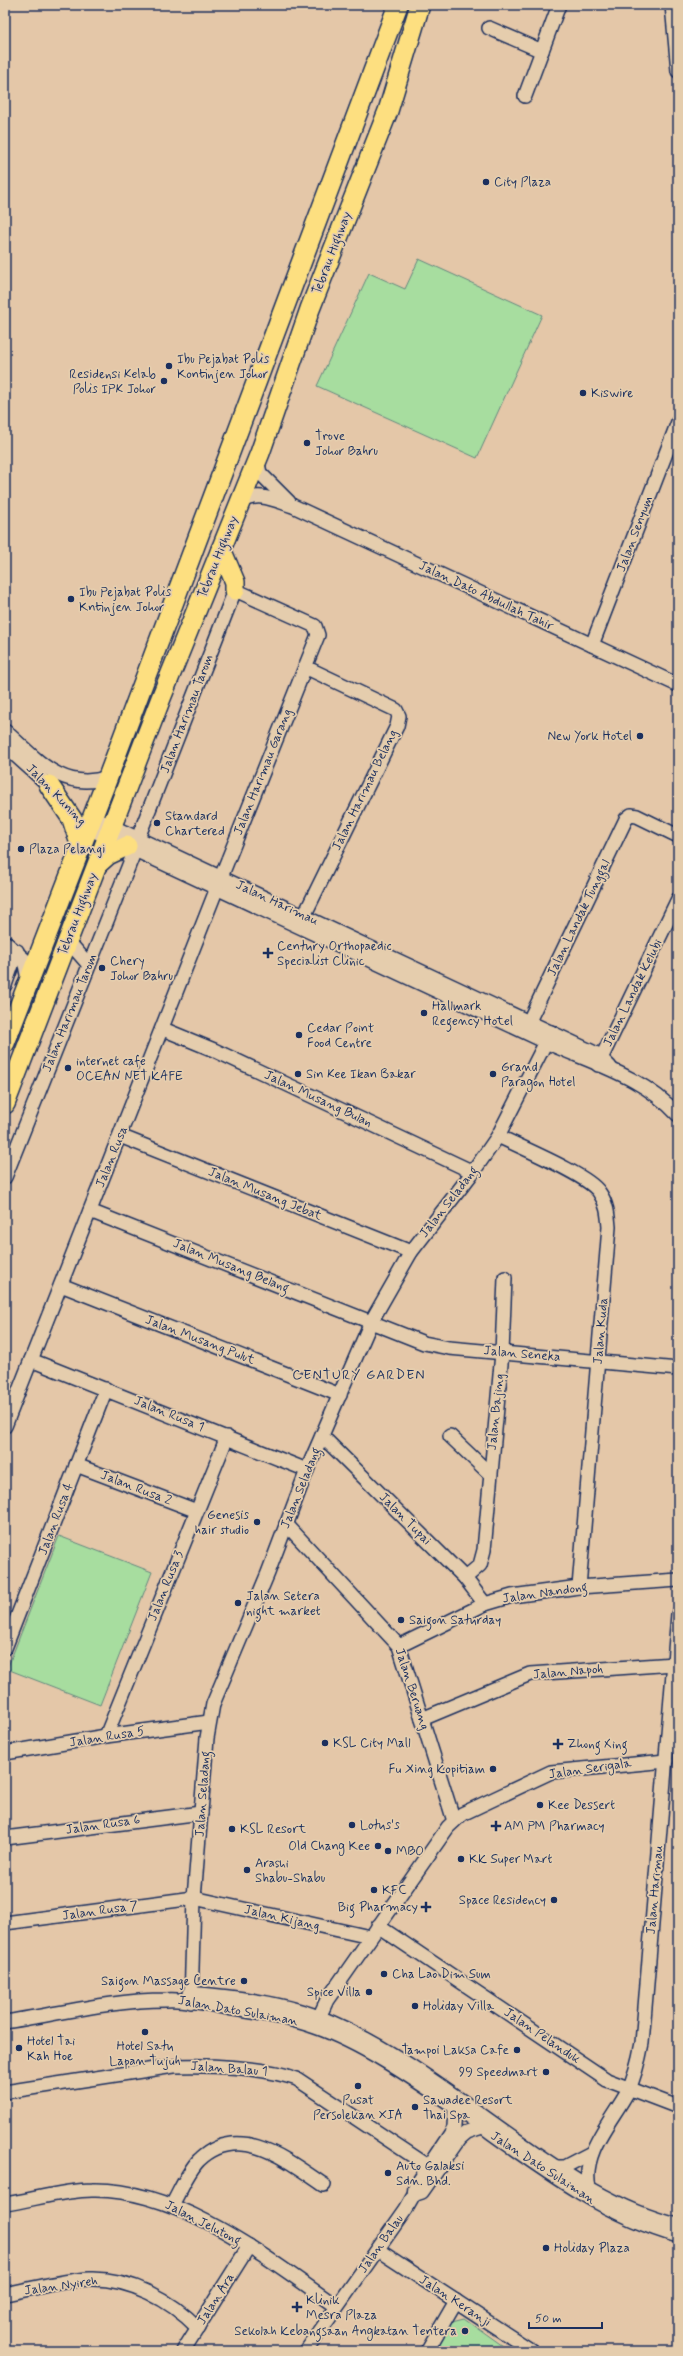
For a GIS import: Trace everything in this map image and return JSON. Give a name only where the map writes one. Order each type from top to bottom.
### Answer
[{"type":"highway","points":[[371,73],[387,5]]},
{"type":"highway","name":"Tebrau Highway","points":[[5,1043],[108,777],[371,73],[384,44],[398,5]]},
{"type":"highway","name":"Tebrau Highway","points":[[5,1104],[221,548],[260,452],[310,309],[388,111],[420,5]]},
{"type":"highway","points":[[388,111],[404,82],[434,5]]},
{"type":"highway","points":[[221,548],[234,582],[235,590]]},
{"type":"highway","points":[[50,784],[72,819],[81,846]]},
{"type":"highway","points":[[98,864],[108,855],[133,845]]},
{"type":"street","points":[[525,96],[559,5]]},
{"type":"street","points":[[672,5],[678,64]]},
{"type":"street","points":[[489,28],[542,51]]},
{"type":"street","name":"Jalan Senyum","points":[[592,645],[678,422]]},
{"type":"street","name":"Jalan Dato Abdullah Tahir","points":[[260,452],[256,461],[260,473],[293,506]]},
{"type":"street","name":"Jalan Dato Abdullah Tahir","points":[[240,502],[250,496],[257,496],[293,506],[678,685]]},
{"type":"street","name":"Jalan Harimau Garang","points":[[219,883],[318,635],[316,626],[235,590]]},
{"type":"street","name":"Jalan Harimau Tarom","points":[[5,1177],[89,965],[133,845],[235,590]]},
{"type":"street","name":"Jalan Harimau Belang","points":[[304,916],[397,726],[399,716],[396,710],[305,667]]},
{"type":"street","name":"Jalan Kuning","points":[[5,731],[62,778],[82,782],[108,777]]},
{"type":"street","name":"Jalan Kuning","points":[[5,746],[50,784],[90,822]]},
{"type":"street","name":"Jalan Landak Tunggal","points":[[529,1022],[626,820],[631,815],[678,836]]},
{"type":"street","name":"Jalan Harimau","points":[[90,822],[133,845],[219,883],[603,1063],[653,1092],[678,1115]]},
{"type":"street","name":"Jalan Harimau","points":[[219,883],[304,916],[529,1022],[548,1037]]},
{"type":"street","name":"Jalan Rusa","points":[[5,1426],[163,1029],[219,883]]},
{"type":"street","name":"Jalan Landak Kelubi","points":[[603,1063],[673,924],[678,899]]},
{"type":"street","points":[[68,941],[89,965]]},
{"type":"street","points":[[5,942],[17,951],[27,966],[29,982]]},
{"type":"street","points":[[5,985],[17,951]]},
{"type":"street","name":"Jalan Musang Bulan","points":[[163,1029],[214,1050],[473,1172]]},
{"type":"street","name":"Jalan Seladang","points":[[191,1997],[194,1898],[209,1722],[213,1704],[241,1639],[306,1470],[371,1322],[410,1252],[473,1172],[498,1136],[548,1037]]},
{"type":"street","name":"Jalan Musang Jebat","points":[[120,1136],[410,1252]]},
{"type":"street","name":"Jalan Kuda","points":[[498,1136],[585,1179],[599,1191],[605,1202],[609,1227],[579,1587]]},
{"type":"street","name":"Jalan Musang Belang","points":[[90,1211],[371,1322]]},
{"type":"street","name":"Jalan Bajing","points":[[465,1578],[480,1565],[483,1559],[502,1352],[505,1278]]},
{"type":"street","name":"Jalan Musang Pulut","points":[[61,1285],[340,1394]]},
{"type":"street","name":"Jalan Seneka","points":[[371,1322],[436,1346],[678,1369]]},
{"type":"street","name":"Jalan Rusa 1","points":[[31,1360],[227,1437],[306,1470]]},
{"type":"street","name":"Jalan Rusa 4","points":[[5,1648],[106,1389]]},
{"type":"street","name":"Jalan Tupai","points":[[322,1436],[465,1578],[486,1604]]},
{"type":"street","name":"Jalan Bajing","points":[[450,1436],[490,1474]]},
{"type":"street","name":"Jalan Rusa 3","points":[[106,1736],[227,1437]]},
{"type":"street","name":"Jalan Rusa 2","points":[[76,1465],[196,1511]]},
{"type":"street","name":"Jalan Beruang","points":[[286,1524],[399,1646],[454,1822]]},
{"type":"street","name":"Jalan Nandong","points":[[399,1646],[486,1604],[512,1596],[579,1587],[678,1580]]},
{"type":"street","name":"Jalan Harimau","points":[[589,2188],[587,2170],[591,2153],[629,2089],[638,2059],[643,2033],[666,1762],[674,1716],[674,1664],[678,1614]]},
{"type":"street","name":"Jalan Napoh","points":[[422,1719],[530,1674],[674,1664]]},
{"type":"street","name":"Jalan Rusa 5","points":[[5,1753],[106,1736],[209,1722]]},
{"type":"street","name":"Jalan Serigala","points":[[378,1926],[454,1822],[469,1811],[551,1772],[666,1762]]},
{"type":"street","name":"Jalan Rusa 6","points":[[5,1838],[202,1813]]},
{"type":"street","name":"Jalan Rusa 7","points":[[5,1924],[194,1898]]},
{"type":"street","name":"Jalan Kijang","points":[[194,1898],[370,1937]]},
{"type":"street","points":[[317,2022],[326,2000],[378,1926]]},
{"type":"street","name":"Jalan Pelanduk","points":[[378,1926],[607,2080],[678,2108]]},
{"type":"street","name":"Jalan Dato Sulaiman","points":[[5,2014],[128,1995],[170,1992],[191,1997],[260,2003],[352,2032],[422,2074],[555,2167],[589,2188],[622,2204],[678,2225]]},
{"type":"street","name":"Jalan Dato Sulaiman","points":[[5,2022],[130,2002],[191,1997]]},
{"type":"street","name":"Jalan Dato Sulaiman","points":[[317,2022],[360,2047],[455,2107],[544,2171],[597,2204],[649,2228],[678,2236]]},
{"type":"street","name":"Jalan Balau 1","points":[[5,2092],[174,2066],[195,2066],[282,2074],[297,2079],[428,2166]]},
{"type":"street","name":"Jalan Balau","points":[[306,2351],[336,2306],[378,2250],[414,2195],[415,2187],[454,2127],[455,2107]]},
{"type":"street","name":"Jalan Balau","points":[[414,2195],[422,2192],[460,2138],[467,2132],[482,2127]]},
{"type":"street","points":[[172,2205],[199,2161],[220,2145],[248,2145],[273,2152],[324,2185]]},
{"type":"street","points":[[555,2167],[564,2167],[591,2153]]},
{"type":"street","name":"Jalan Jelutong","points":[[5,2204],[91,2190],[133,2192],[172,2205],[249,2246],[336,2306]]},
{"type":"street","name":"Jalan Ara","points":[[183,2351],[249,2246]]},
{"type":"street","name":"Jalan Keranji","points":[[378,2250],[532,2351]]},
{"type":"street","name":"Jalan Nyireh","points":[[5,2294],[89,2279],[120,2281],[143,2290],[182,2311],[198,2328]]},
{"type":"street","points":[[427,2351],[456,2302]]},
{"type":"green space","points":[[419,259],[542,315],[477,458],[317,386],[369,273],[405,289]]},
{"type":"green space","points":[[59,1536],[152,1572],[100,1705],[7,1669]]},
{"type":"green space","name":"Sekolah Kebangsaan Angkatan Tentera","points":[[464,2318],[510,2351],[435,2351],[452,2321]]},
{"type":"place","name":"City Plaza","points":[[486,182]]},
{"type":"place","name":"Ibu Pejabat Polis Kontinjen Johor","points":[[169,366]]},
{"type":"place","name":"Residensi Kelab Polis IPK Johor","points":[[164,381]]},
{"type":"place","name":"Kiswire","points":[[583,393]]},
{"type":"place","name":"Trove Johor Bahru","points":[[307,443]]},
{"type":"place","name":"Ibu Pejabat Polis Kntinjen Johor","points":[[71,599]]},
{"type":"place","name":"New York Hotel","points":[[640,736]]},
{"type":"place","name":"Standard Chartered","points":[[157,823]]},
{"type":"place","name":"Plaza Pelangi","points":[[21,849]]},
{"type":"place","name":"Century Orthopaedic Specialist Clinic","points":[[268,953]]},
{"type":"place","name":"Chery Johor Bahru","points":[[102,968]]},
{"type":"place","name":"Hallmark Regency Hotel","points":[[424,1013]]},
{"type":"place","name":"Cedar Point Food Centre","points":[[299,1035]]},
{"type":"place","name":"internet cafe OCEAN NET KAFE","points":[[68,1068]]},
{"type":"place","name":"Sin Kee Ikan Bakar","points":[[298,1074]]},
{"type":"place","name":"Grand Paragon Hotel","points":[[493,1074]]},
{"type":"place","name":"Genesis hair studio","points":[[257,1522]]},
{"type":"place","name":"Jalan Setera night market","points":[[238,1603]]},
{"type":"place","name":"Saigon Saturday","points":[[401,1620]]},
{"type":"place","name":"KSL City Mall","points":[[325,1743]]},
{"type":"place","name":"Zhong Xing","points":[[558,1744]]},
{"type":"place","name":"Fu Xing Kopitiam","points":[[493,1769]]},
{"type":"place","name":"Kee Dessert","points":[[540,1805]]},
{"type":"place","name":"Lotus's","points":[[352,1825]]},
{"type":"place","name":"AM PM Pharmacy","points":[[496,1826]]},
{"type":"place","name":"KSL Resort","points":[[232,1829]]},
{"type":"place","name":"Old Chang Kee","points":[[378,1846]]},
{"type":"place","name":"MBO","points":[[388,1851]]},
{"type":"place","name":"KK Super Mart","points":[[461,1859]]},
{"type":"place","name":"Arashi Shabu-Shabu","points":[[247,1870]]},
{"type":"place","name":"KFC","points":[[374,1890]]},
{"type":"place","name":"Space Residency","points":[[554,1900]]},
{"type":"place","name":"Big Pharmacy","points":[[426,1907]]},
{"type":"place","name":"Cha Lao Dim Sum","points":[[384,1974]]},
{"type":"place","name":"Saigon Massage Centre","points":[[244,1981]]},
{"type":"place","name":"Spice Villa","points":[[369,1992]]},
{"type":"place","name":"Holiday Villa","points":[[415,2006]]},
{"type":"place","name":"Hotel Satu Lapan Tujuh","points":[[145,2032]]},
{"type":"place","name":"Hotel Tai Kah Hoe","points":[[19,2048]]},
{"type":"place","name":"Tampoi Laksa Cafe","points":[[517,2050]]},
{"type":"place","name":"99 Speedmart","points":[[546,2072]]},
{"type":"place","name":"Pusat Persolekan XIA","points":[[358,2086]]},
{"type":"place","name":"Sawadee Resort Thai Spa","points":[[415,2107]]},
{"type":"place","name":"Auto Galaksi Sdn. Bhd.","points":[[388,2173]]},
{"type":"place","name":"Holiday Plaza","points":[[546,2248]]},
{"type":"place","name":"Klinik Mesra Plaza","points":[[297,2307]]},
{"type":"place","name":"Sekolah Kebangsaan Angkatan Tentera","points":[[465,2331]]},
{"type":"district","name":"CENTURY GARDEN","points":[[359,1375]]}]
